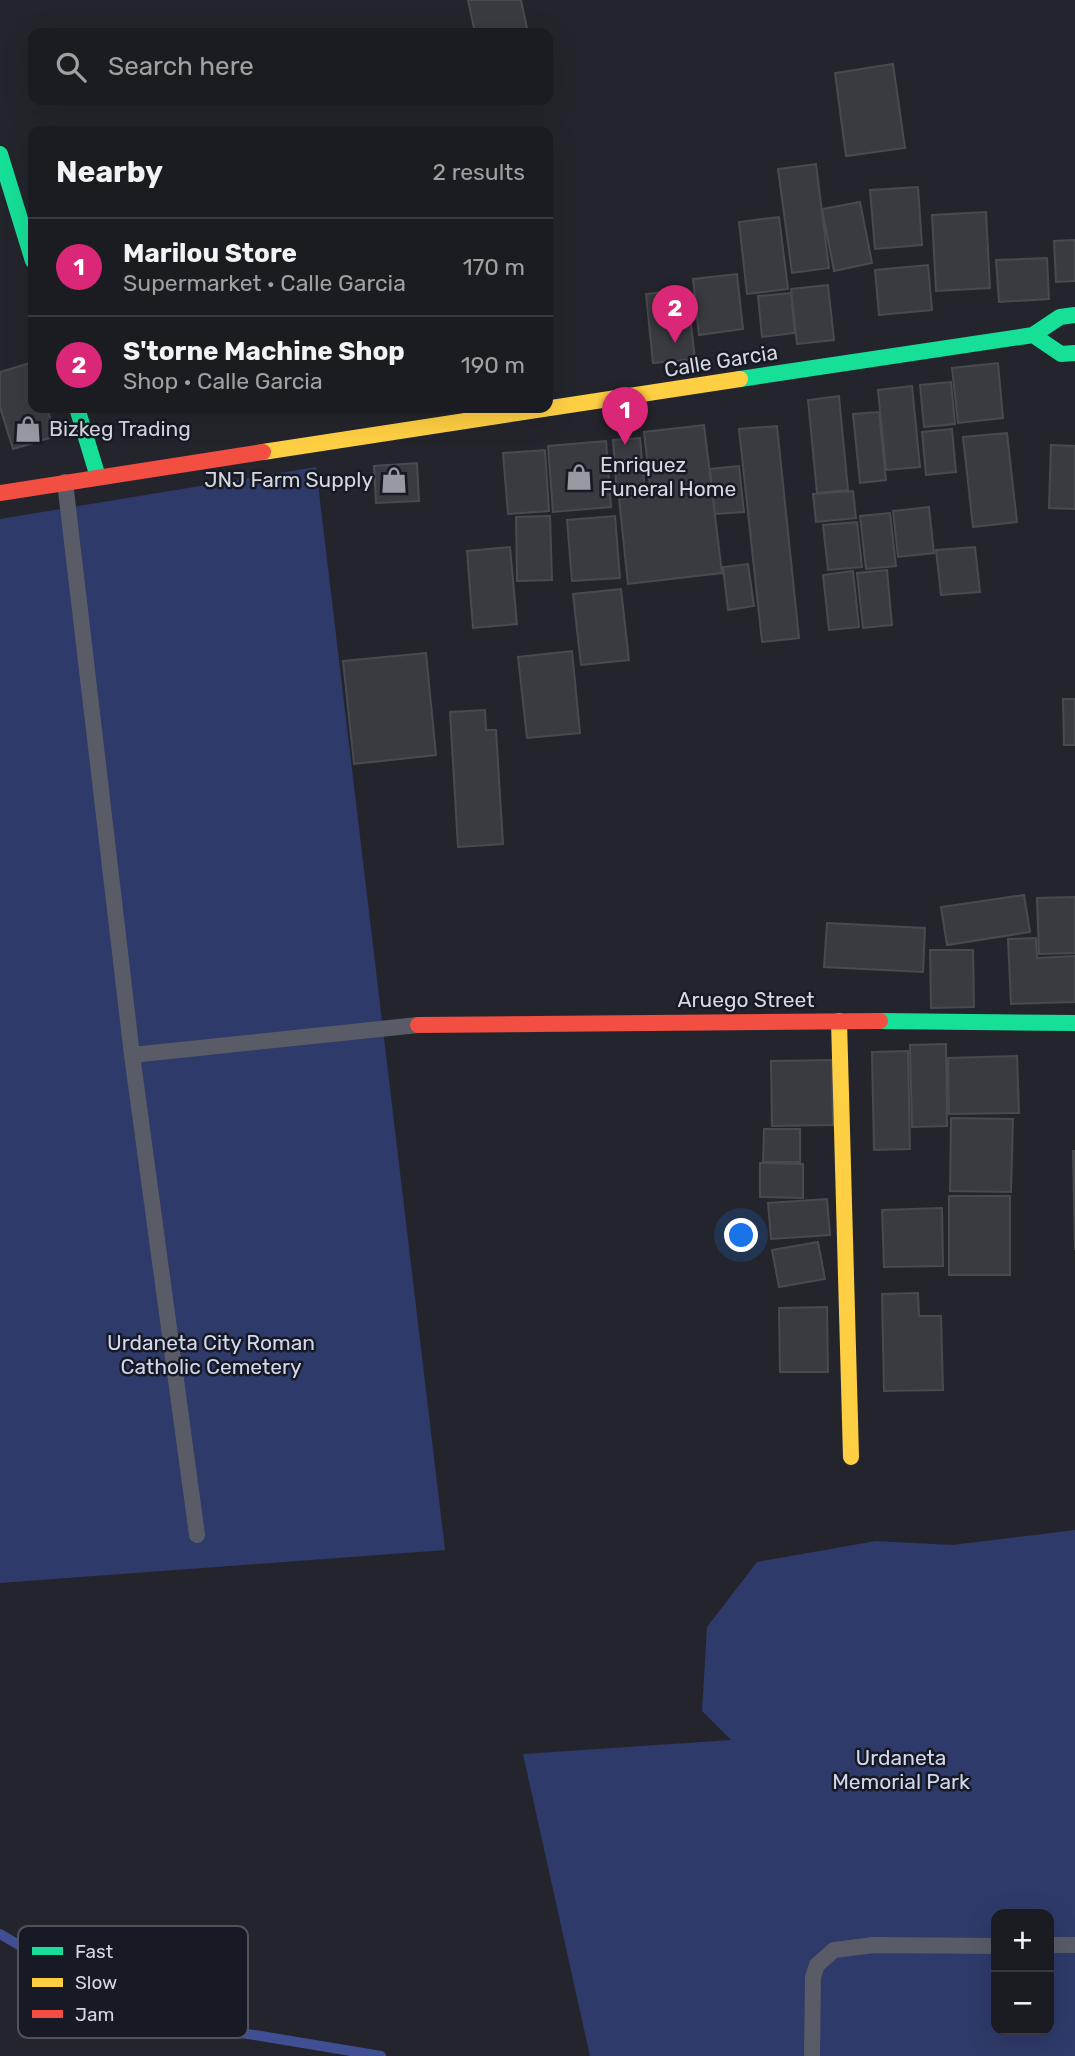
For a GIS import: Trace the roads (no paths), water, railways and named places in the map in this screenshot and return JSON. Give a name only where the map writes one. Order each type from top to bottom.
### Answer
[{"type":"street","points":[[0,154],[28,245]]},
{"type":"street","name":"Calle Garcia","points":[[553,408],[1033,335],[1060,317],[1075,315]]},
{"type":"street","points":[[1033,335],[1061,354],[1075,354]]},
{"type":"street","points":[[79,413],[98,477]]},
{"type":"street","name":"Calle Garcia","points":[[0,494],[519,413]]},
{"type":"street","points":[[839,1021],[851,1457]]},
{"type":"street","name":"Aruego Street","points":[[418,1025],[839,1021],[1075,1023]]},
{"type":"lane","points":[[65,482],[132,1055],[197,1535]]},
{"type":"lane","points":[[132,1055],[418,1025]]},
{"type":"lane","points":[[813,2056],[813,1977],[817,1965],[834,1950],[874,1945],[991,1946]]},
{"type":"lane","points":[[1054,1945],[1075,1945]]},
{"type":"waterway","points":[[0,1934],[18,1944]]},
{"type":"waterway","points":[[248,2034],[381,2056]]},
{"type":"place","name":"S'torne Machine Shop","points":[[675,343]]},
{"type":"place","name":"Bizkeg Trading","points":[[28,429]]},
{"type":"place","name":"Marilou Store","points":[[625,445]]},
{"type":"place","name":"Enriquez Funeral Home","points":[[579,477]]},
{"type":"place","name":"JNJ Farm Supply","points":[[394,480]]},
{"type":"park label","name":"Urdaneta City Roman Catholic Cemetery","points":[[211,1355]]},
{"type":"park label","name":"Urdaneta Memorial Park","points":[[901,1770]]}]
